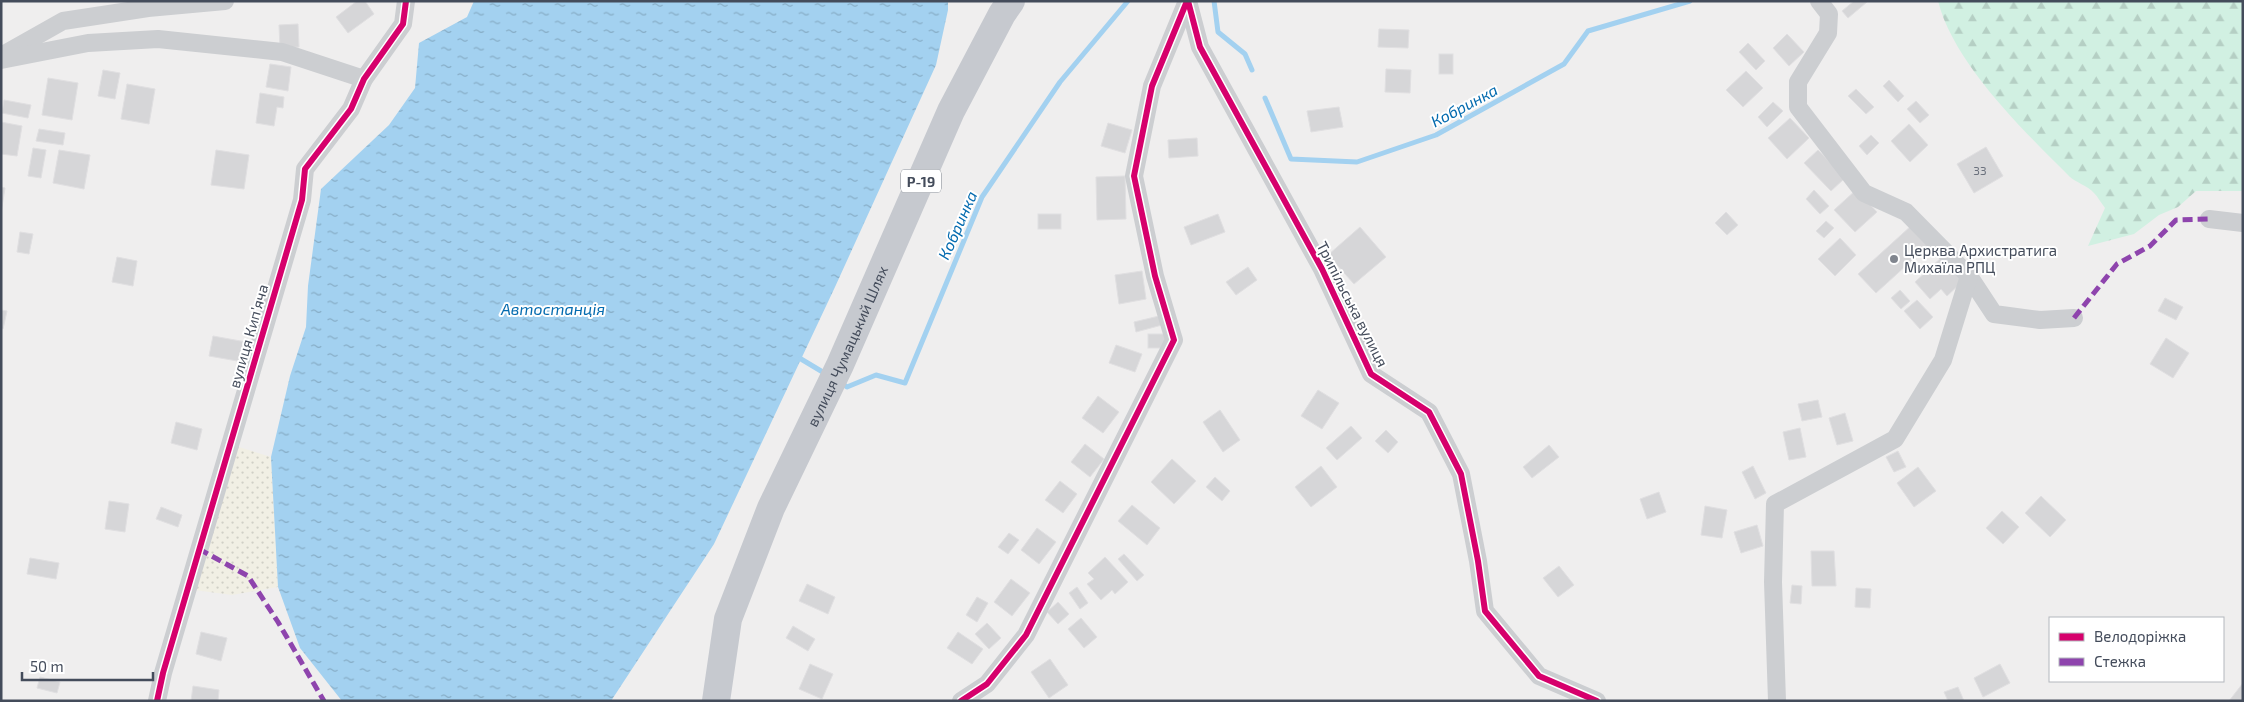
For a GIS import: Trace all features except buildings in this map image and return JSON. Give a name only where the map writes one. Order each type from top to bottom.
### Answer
[{"type":"main road","name":"вулиця Чумацький Шлях","points":[[716,701],[728,619],[771,508],[840,365],[951,112],[1002,14],[1011,1]]},
{"type":"street","points":[[1,56],[63,21],[148,8],[225,1]]},
{"type":"street","name":"вулиця Кипʼяча","points":[[157,701],[163,673],[226,453],[248,385],[302,200],[304,169],[351,109],[364,79],[403,24],[406,1]]},
{"type":"street","points":[[961,701],[987,684],[1026,635],[1174,340],[1155,276],[1134,176],[1152,86],[1187,1]]},
{"type":"street","name":"Трипільська вулиця","points":[[1187,1],[1200,47],[1322,269],[1371,374],[1429,412],[1461,474],[1478,560],[1485,611],[1539,676],[1597,701]]},
{"type":"street","points":[[1819,1],[1829,14],[1828,33],[1798,82],[1798,107],[1864,193],[1906,212],[1969,276],[1994,314],[2040,320],[2074,318]]},
{"type":"street","points":[[1,60],[88,43],[158,39],[282,52],[364,79]]},
{"type":"street","points":[[2209,219],[2243,223]]},
{"type":"street","points":[[1777,701],[1773,582],[1775,504],[1895,439],[1943,360],[1969,276]]},
{"type":"green space","points":[[1938,1],[2243,1],[2243,191],[2196,191],[2178,207],[2159,215],[2134,234],[2088,246],[2105,208],[2091,190],[2072,178],[2051,158],[1993,95],[1959,49],[1946,25]]},
{"type":"sand","points":[[229,444],[271,457],[278,587],[232,595],[187,589]]},
{"type":"water","name":"Автостанція","points":[[474,1],[948,1],[948,10],[936,65],[835,287],[714,544],[611,701],[342,701],[300,648],[278,587],[271,457],[290,376],[306,327],[308,286],[321,189],[389,125],[415,88],[419,43],[467,17]]},
{"type":"waterway","name":"Кобринка","points":[[840,382],[847,387],[876,375],[905,383],[982,197],[1060,82],[1128,1]]},
{"type":"waterway","name":"Кобринка","points":[[1214,1],[1218,32],[1245,54],[1252,70]]},
{"type":"waterway","name":"Кобринка","points":[[1265,98],[1291,159],[1357,162],[1436,135],[1564,64],[1588,31],[1690,1]]},
{"type":"waterway","name":"Кобринка","points":[[801,359],[826,374]]},
{"type":"marked path","points":[[2074,318],[2117,264],[2150,246],[2176,220],[2209,219]]},
{"type":"marked path","points":[[199,549],[248,576],[278,622],[324,701]]},
{"type":"cycle path","points":[[157,701],[163,673],[302,200],[305,169],[351,109],[364,79],[403,24],[406,1]]},
{"type":"cycle path","points":[[961,701],[987,684],[1026,635],[1174,340],[1155,276],[1134,176],[1152,86],[1187,1]]},
{"type":"cycle path","points":[[1188,1],[1200,47],[1322,269],[1371,374],[1429,412],[1461,474],[1478,561],[1485,611],[1539,676],[1597,701]]},
{"type":"place","name":"Церква Архистратига Михаїла РПЦ","points":[[1894,259]]}]
